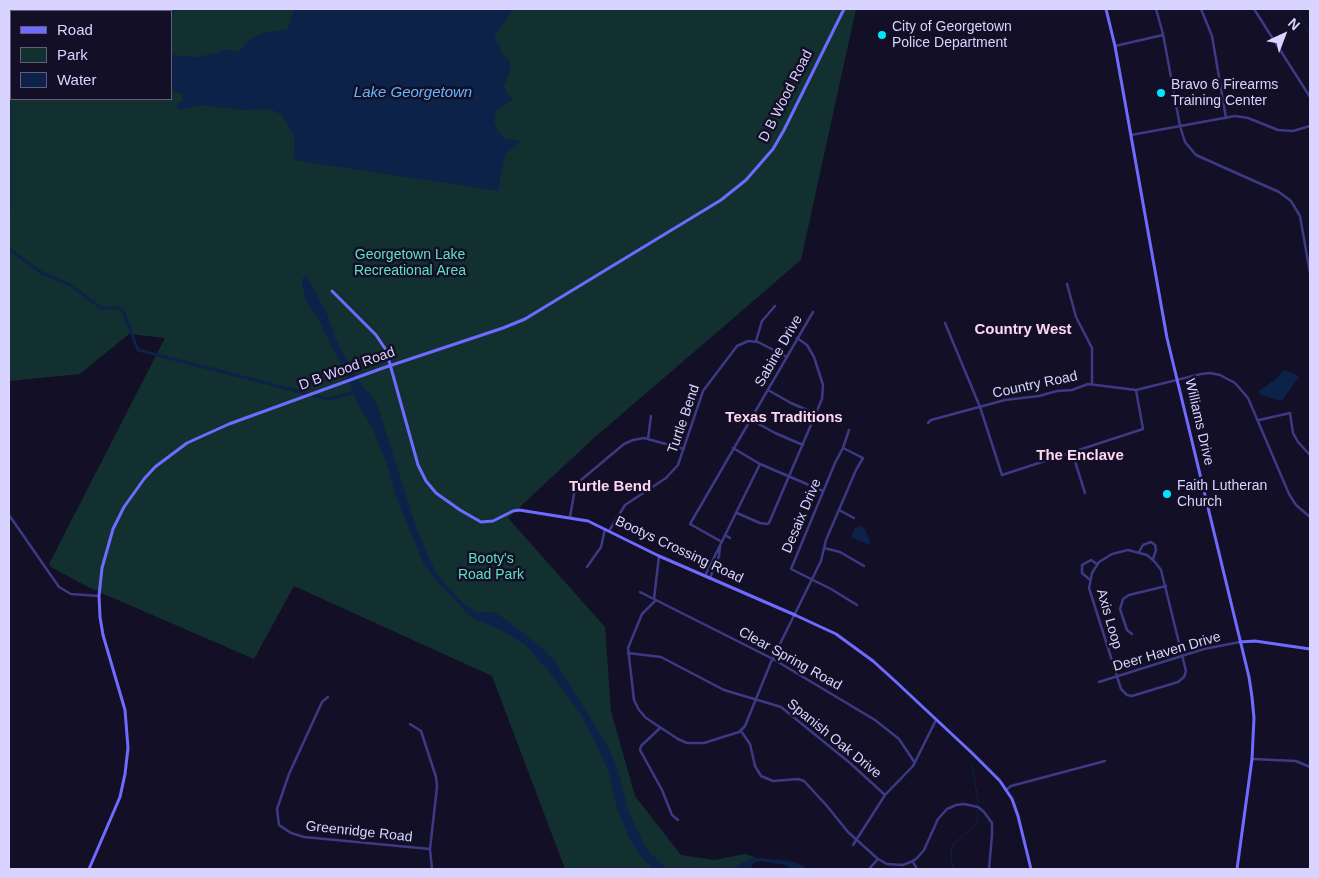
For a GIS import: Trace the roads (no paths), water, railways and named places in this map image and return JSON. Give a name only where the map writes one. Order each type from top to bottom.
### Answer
[{"type":"main road","name":"D B Wood Road","points":[[89,869],[120,797],[128,748],[125,710],[103,635],[100,596],[102,568],[113,529],[134,492],[155,467],[187,443],[207,433],[284,403],[525,319],[721,200],[746,180],[773,149],[844,9]]},
{"type":"main road","name":"Williams Drive","points":[[1106,9],[1115,46],[1161,303],[1252,697],[1254,718],[1252,759],[1237,869]]},
{"type":"main road","name":"Bootys Crossing Road","points":[[332,291],[376,335],[386,350],[418,465],[426,481],[434,490],[460,510],[481,522],[494,521],[513,511],[519,510],[588,521],[658,556],[825,628],[873,661],[996,776],[1012,799],[1018,816],[1030,869]]},
{"type":"main road","points":[[1240,642],[1255,641],[1310,649]]},
{"type":"street","points":[[1156,9],[1163,34],[1180,126],[1185,142],[1196,155],[1278,192],[1291,200],[1301,220],[1310,273]]},
{"type":"street","points":[[1201,9],[1212,36],[1226,118]]},
{"type":"street","points":[[1254,9],[1310,97]]},
{"type":"street","points":[[1115,46],[1163,34]]},
{"type":"street","points":[[1131,135],[1226,118],[1244,117],[1272,129],[1283,131],[1293,131],[1310,126]]},
{"type":"street","points":[[1067,284],[1076,318],[1092,348],[1092,384]]},
{"type":"street","points":[[775,306],[762,321],[756,341],[787,357]]},
{"type":"street","name":"Sabine Drive","points":[[721,544],[690,524],[812,312]]},
{"type":"street","points":[[945,322],[980,407],[1002,475],[1143,429],[1136,390]]},
{"type":"street","points":[[736,513],[767,524],[771,520],[823,394],[823,385],[811,352],[807,345],[797,338]]},
{"type":"street","name":"Turtle Bend","points":[[587,568],[601,547],[607,530],[625,505],[672,473],[680,461],[705,386],[738,346],[744,342],[756,341]]},
{"type":"street","name":"Country Road","points":[[928,423],[931,420],[1013,398],[1039,396],[1057,391],[1070,391],[1088,384],[1136,390],[1210,373],[1226,377],[1243,390],[1258,420],[1289,494],[1296,505],[1310,517]]},
{"type":"street","points":[[768,389],[791,403],[816,414]]},
{"type":"street","points":[[1258,420],[1290,413],[1293,433],[1298,442],[1310,455]]},
{"type":"street","points":[[648,439],[651,416]]},
{"type":"street","points":[[750,419],[774,433],[803,445]]},
{"type":"street","name":"Desaix Drive","points":[[849,430],[791,569],[857,605]]},
{"type":"street","points":[[570,518],[575,490],[581,480],[624,444],[635,439],[648,439],[684,449]]},
{"type":"street","points":[[733,448],[760,464],[823,491]]},
{"type":"street","points":[[658,556],[655,599],[639,619],[629,644],[628,653],[636,706],[643,715],[682,742],[697,744],[741,731],[745,726],[773,659],[821,561],[839,510],[863,458],[843,448]]},
{"type":"street","points":[[1072,452],[1085,493]]},
{"type":"street","points":[[705,576],[714,554],[721,544],[760,464]]},
{"type":"street","points":[[839,510],[854,518]]},
{"type":"street","points":[[9,515],[60,586],[71,594],[100,596]]},
{"type":"street","points":[[725,535],[730,538]]},
{"type":"street","name":"Axis Loop","points":[[1098,564],[1090,579],[1090,595],[1116,677],[1122,691],[1130,696],[1178,682],[1186,673],[1166,586],[1161,570],[1152,559],[1156,550],[1155,545],[1151,542],[1143,545],[1139,552]]},
{"type":"street","points":[[710,578],[719,556],[721,544]]},
{"type":"street","points":[[824,548],[840,552],[864,566]]},
{"type":"street","points":[[1090,579],[1082,573],[1082,565],[1091,560],[1098,564],[1106,557],[1128,550],[1139,552],[1152,559]]},
{"type":"street","points":[[1132,634],[1127,630],[1120,609],[1124,599],[1129,595],[1166,586]]},
{"type":"street","name":"Clear Spring Road","points":[[640,592],[773,659],[883,725],[899,739],[915,763]]},
{"type":"street","name":"Deer Haven Drive","points":[[1099,682],[1182,655],[1240,642]]},
{"type":"street","name":"Spanish Oak Drive","points":[[628,653],[660,657],[724,690],[777,706],[787,711],[850,763],[885,795]]},
{"type":"street","name":"Greenridge Road","points":[[328,697],[322,702],[286,780],[276,809],[280,825],[287,831],[304,837],[430,849]]},
{"type":"street","points":[[853,844],[885,795],[915,763],[937,719]]},
{"type":"street","points":[[410,724],[421,731],[436,778],[437,787],[430,849],[432,869]]},
{"type":"street","points":[[660,728],[642,744],[640,749],[662,790],[672,815],[678,820]]},
{"type":"street","points":[[741,731],[750,744],[754,766],[761,776],[773,781],[798,779],[803,781],[856,840],[878,859],[893,865],[903,865],[913,861],[924,850],[938,819],[944,812],[956,804],[973,805],[982,810],[990,820],[992,828],[989,869]]},
{"type":"street","points":[[1252,759],[1296,761],[1310,767]]},
{"type":"street","points":[[1006,790],[1011,786],[1104,761]]},
{"type":"street","points":[[869,869],[878,859]]},
{"type":"street","points":[[913,861],[917,869]]},
{"type":"water","name":"Lake Georgetown","points":[[294,9],[513,9],[494,38],[500,45],[501,54],[509,59],[510,70],[504,87],[509,96],[514,99],[497,109],[494,122],[498,132],[506,139],[521,141],[506,153],[499,191],[293,160],[294,136],[282,115],[270,109],[242,110],[200,105],[180,110],[175,106],[183,100],[182,94],[172,90],[172,54],[198,57],[224,49],[238,52],[251,39],[263,33],[288,29]]},
{"type":"water","points":[[307,276],[328,316],[335,338],[360,383],[371,395],[378,407],[417,530],[436,573],[463,603],[476,612],[493,612],[505,619],[540,646],[555,661],[607,745],[618,769],[629,813],[643,842],[650,853],[667,869],[653,869],[640,855],[630,839],[617,809],[609,773],[595,742],[580,713],[547,669],[524,644],[501,630],[471,617],[438,583],[423,562],[397,500],[388,467],[373,429],[356,401],[347,377],[320,322],[306,301],[302,279]]},
{"type":"water","points":[[1284,370],[1299,376],[1282,401],[1260,395],[1259,391],[1277,378]]},
{"type":"water","points":[[860,526],[864,528],[870,545],[851,537],[855,528]]},
{"type":"water","points":[[749,859],[789,861],[809,869],[760,861],[754,863],[750,869],[733,869]]},
{"type":"waterway","points":[[1295,9],[1310,35]]},
{"type":"waterway","points":[[9,209],[10,98]]},
{"type":"waterway","points":[[9,249],[42,273],[70,285],[101,308],[118,308],[123,311],[138,350],[328,399],[355,392]]},
{"type":"waterway","points":[[953,869],[951,858],[952,846],[973,829],[977,820],[978,800],[972,765]]},
{"type":"waterway","points":[[787,863],[797,869]]},
{"type":"place","name":"City of Georgetown Police Department","points":[[882,35]]},
{"type":"place","name":"Bravo 6 Firearms Training Center","points":[[1161,93]]},
{"type":"place","name":"Faith Lutheran Church","points":[[1167,494]]},
{"type":"district","name":"Country West","points":[[1023,330]]},
{"type":"district","name":"Texas Traditions","points":[[784,418]]},
{"type":"district","name":"The Enclave","points":[[1080,456]]},
{"type":"district","name":"Turtle Bend","points":[[610,487]]},
{"type":"park label","name":"Georgetown Lake Recreational Area","points":[[410,264]]},
{"type":"park label","name":"Booty's Road Park","points":[[491,568]]}]
